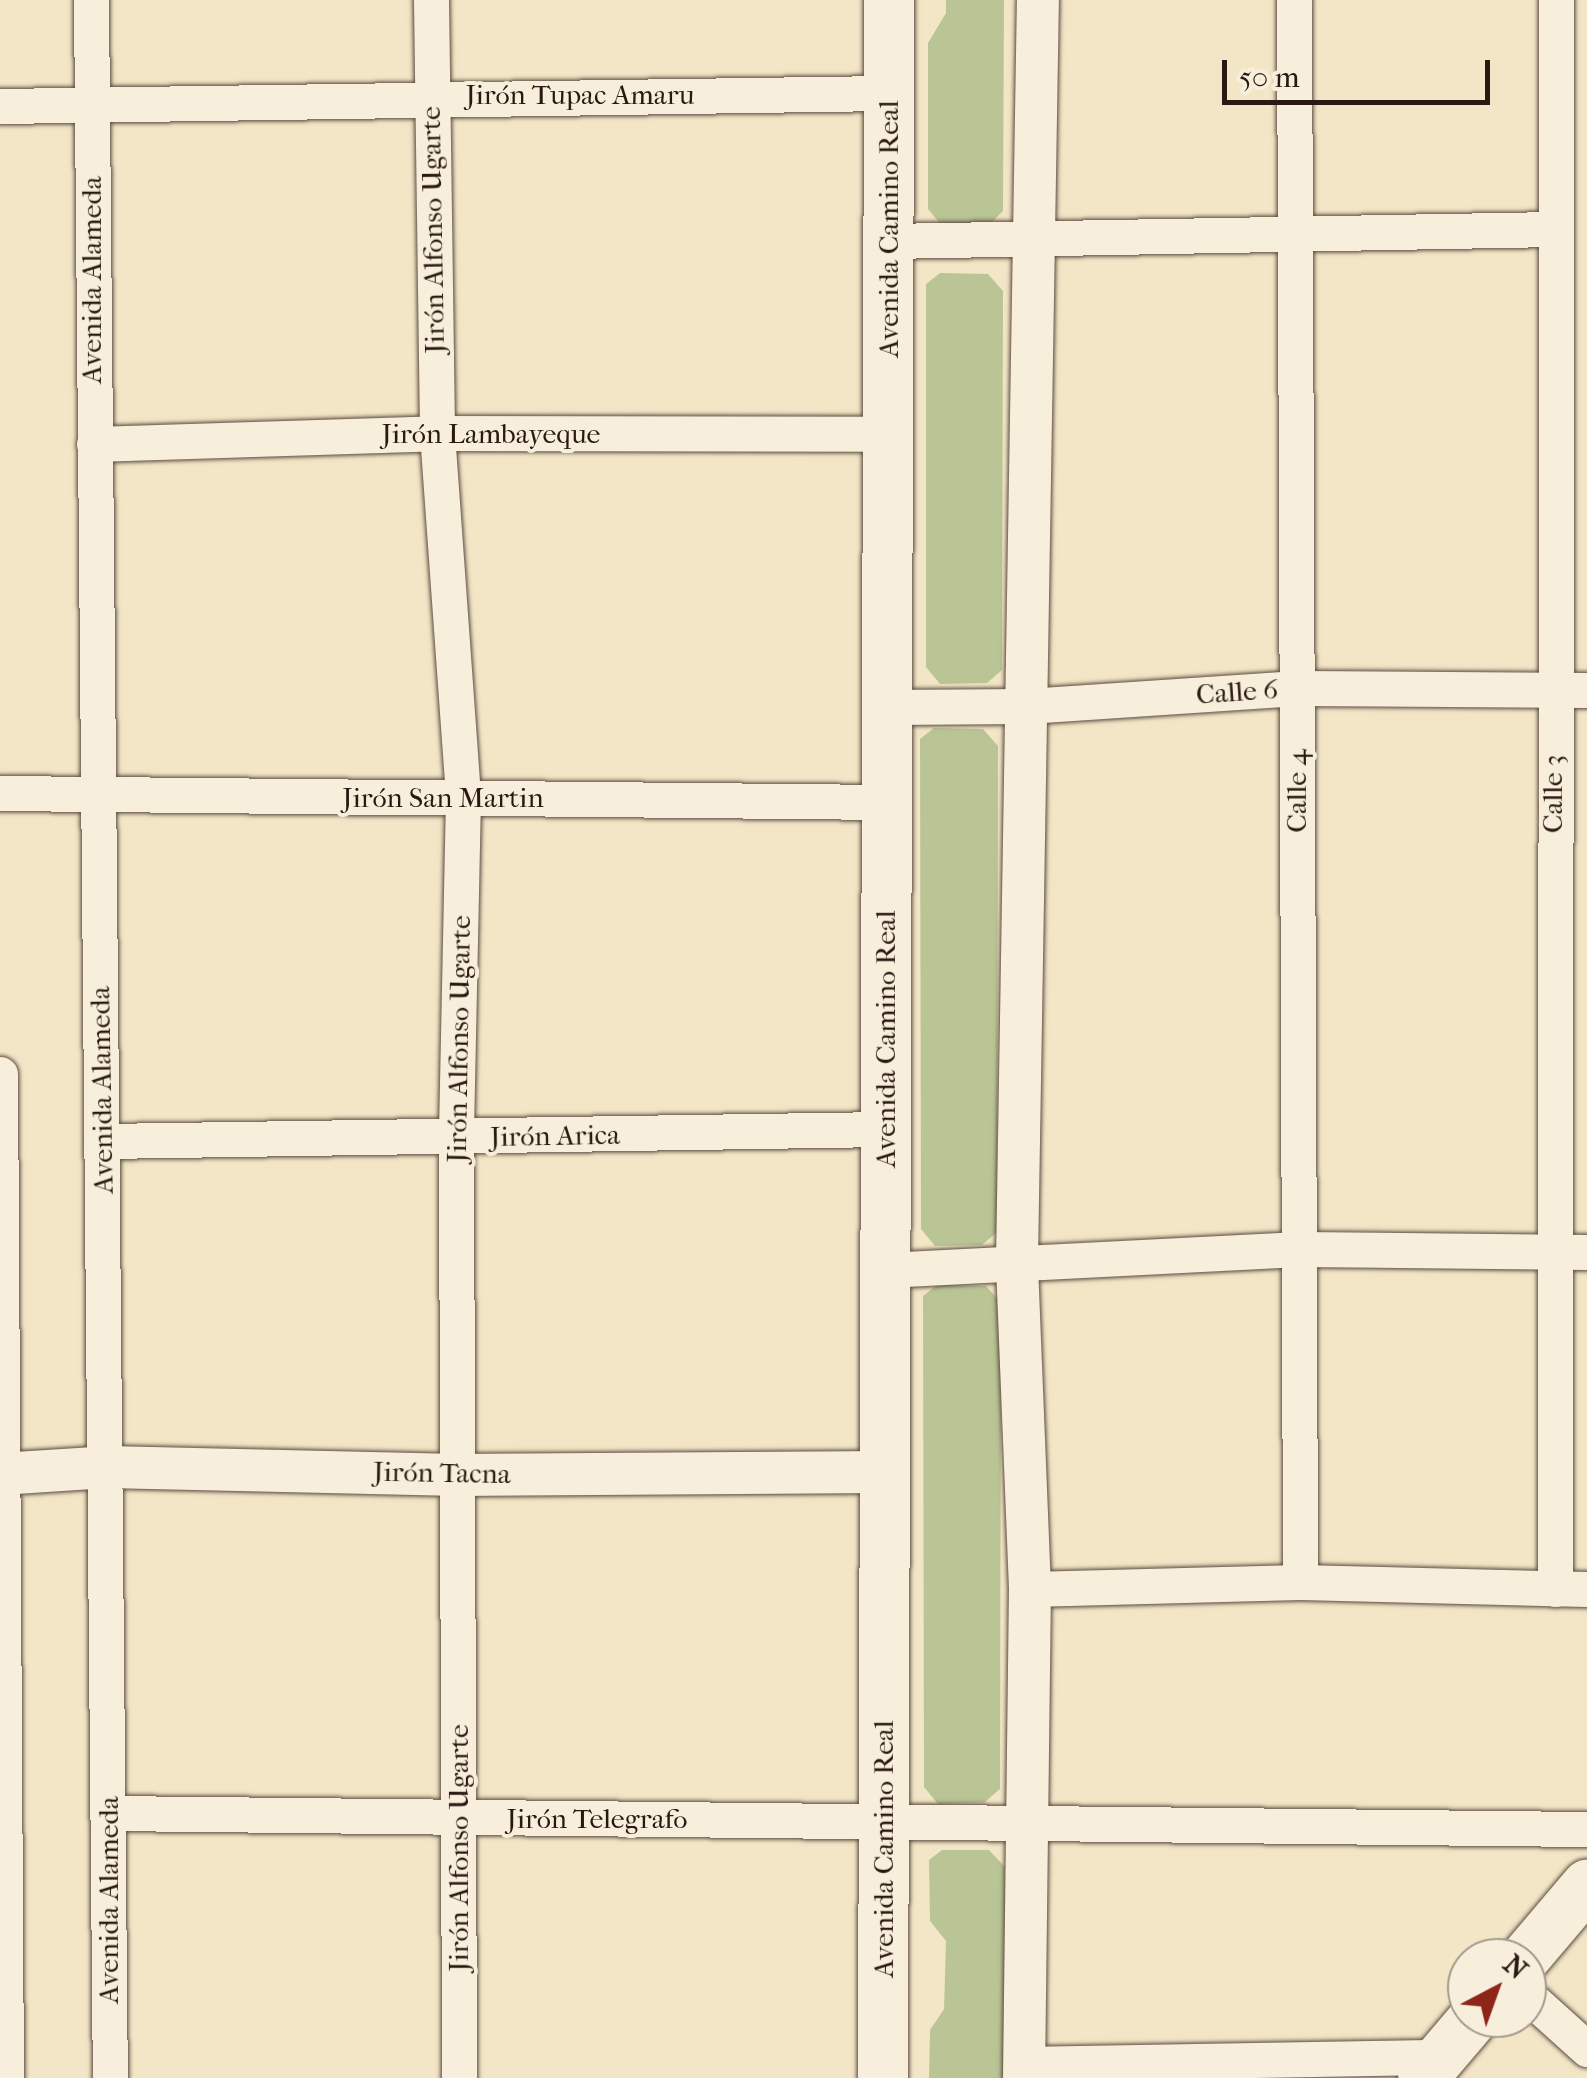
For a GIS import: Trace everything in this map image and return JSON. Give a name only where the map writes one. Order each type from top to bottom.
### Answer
[{"type":"main road","name":"Avenida Camino Real","points":[[883,2078],[889,0]]},
{"type":"main road","points":[[1542,1938],[1587,1885]]},
{"type":"main road","points":[[1432,2067],[1457,2038]]},
{"type":"street","name":"Avenida Alameda","points":[[92,0],[94,796],[104,1140],[110,2078]]},
{"type":"street","name":"Jirón Alfonso Ugarte","points":[[431,0],[436,433],[462,797],[456,1138],[459,2078]]},
{"type":"street","points":[[1038,0],[1017,1261],[1030,1590],[1024,2071],[1432,2067]]},
{"type":"street","name":"Calle 4","points":[[1294,0],[1300,1582]]},
{"type":"street","name":"Calle 3","points":[[1556,0],[1553,229],[1570,691],[1571,1589]]},
{"type":"street","name":"Jirón Tupac Amaru","points":[[91,103],[889,93]]},
{"type":"street","points":[[0,106],[91,103]]},
{"type":"street","points":[[888,242],[1034,234],[1294,236],[1553,229]]},
{"type":"street","name":"Jirón Lambayeque","points":[[94,444],[436,433],[888,434]]},
{"type":"street","name":"Calle 6","points":[[887,707],[1027,706],[1297,688],[1570,691]]},
{"type":"street","name":"Jirón San Martin","points":[[0,793],[886,802]]},
{"type":"street","points":[[0,1074],[6,2078]]},
{"type":"street","name":"Jirón Arica","points":[[104,1140],[886,1129]]},
{"type":"street","points":[[885,1270],[1299,1249],[1570,1253]]},
{"type":"street","name":"Jirón Tacna","points":[[1,1474],[107,1466],[459,1475],[885,1472]]},
{"type":"street","points":[[1030,1590],[1300,1582],[1571,1589]]},
{"type":"street","name":"Jirón Telegrafo","points":[[108,1813],[459,1819],[884,1818],[1026,1826],[1587,1829]]},
{"type":"street","points":[[1547,2012],[1587,2048]]},
{"type":"green space","points":[[946,0],[1004,0],[1003,211],[989,225],[942,226],[928,209],[928,43],[946,13]]},
{"type":"green space","points":[[940,273],[988,274],[1003,291],[1002,670],[987,683],[940,684],[926,667],[926,284]]},
{"type":"green space","points":[[934,728],[983,729],[998,746],[997,1232],[982,1245],[935,1246],[921,1229],[920,739]]},
{"type":"green space","points":[[937,1285],[986,1286],[1001,1303],[1000,1789],[985,1802],[938,1804],[924,1787],[923,1296]]},
{"type":"green space","points":[[942,1850],[989,1850],[1005,1867],[1007,2078],[929,2078],[930,2030],[944,2009],[946,1941],[930,1921],[929,1860]]}]
